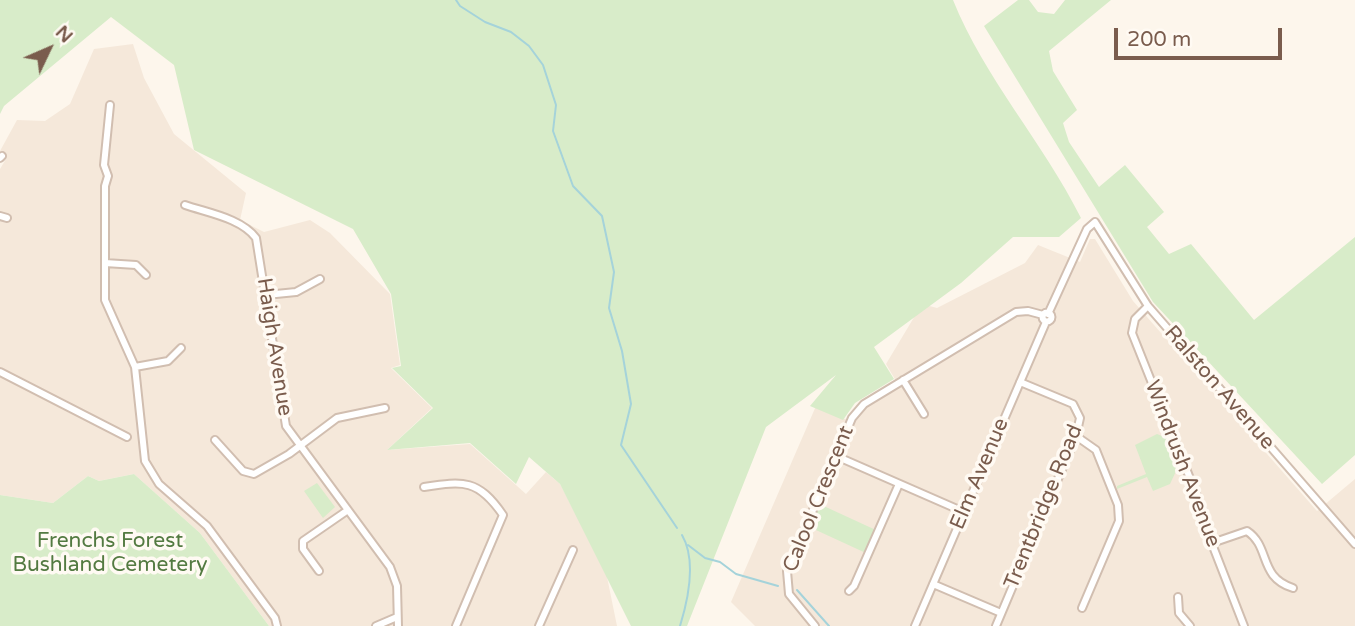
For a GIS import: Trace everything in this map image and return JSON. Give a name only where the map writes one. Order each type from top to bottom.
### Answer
[{"type":"street","points":[[110,105],[104,165],[108,176],[105,186],[105,300],[135,367],[145,461],[150,474],[207,526],[275,618],[276,626]]},
{"type":"street","name":"Haigh Avenue","points":[[185,205],[250,230],[256,238],[284,420],[394,574],[398,626]]},
{"type":"street","name":"Ralston Avenue","points":[[1095,222],[1148,306],[1355,544]]},
{"type":"street","name":"Elm Avenue","points":[[915,626],[1046,317],[1087,229],[1095,222]]},
{"type":"street","points":[[105,263],[136,265],[146,275]]},
{"type":"street","points":[[266,295],[296,292],[320,279]]},
{"type":"street","name":"Windrush Avenue","points":[[1148,306],[1135,319],[1132,333],[1205,516],[1212,543],[1244,626]]},
{"type":"street","name":"Calool Crescent","points":[[815,626],[789,594],[787,571],[852,418],[864,404],[1016,312],[1028,311],[1046,317]]},
{"type":"street","points":[[135,367],[168,361],[181,348]]},
{"type":"street","points":[[0,372],[127,437]]},
{"type":"street","points":[[903,380],[924,414]]},
{"type":"street","name":"Trentbridge Road","points":[[996,626],[1076,436],[1080,418],[1073,404],[1020,382]]},
{"type":"street","points":[[215,440],[249,474],[300,445],[337,418],[385,408]]},
{"type":"street","points":[[1076,436],[1096,450],[1118,505],[1119,521],[1082,608]]},
{"type":"street","points":[[835,456],[964,512]]},
{"type":"street","points":[[424,487],[462,482],[470,484],[503,515],[456,626]]},
{"type":"street","points":[[849,591],[854,586],[899,484]]},
{"type":"street","points":[[319,571],[303,549],[303,541],[348,510]]},
{"type":"street","points":[[1212,543],[1247,531],[1255,538],[1271,576],[1280,584],[1293,589]]},
{"type":"street","points":[[540,626],[573,550]]},
{"type":"street","points":[[933,584],[1001,614]]},
{"type":"street","points":[[1178,597],[1179,613],[1189,626]]},
{"type":"street","points":[[376,626],[397,617]]},
{"type":"shaded area","points":[[133,44],[144,78],[174,134],[246,193],[240,220],[264,232],[310,220],[330,233],[390,294],[400,365],[391,368],[432,408],[387,450],[470,444],[526,494],[546,472],[560,484],[606,572],[617,626],[269,626],[200,533],[134,474],[99,481],[88,476],[53,503],[0,495],[0,169],[6,159],[0,151],[17,120],[45,121],[70,104],[94,49]]},
{"type":"shaded area","points":[[1090,239],[1095,239],[1133,301],[1317,511],[1355,479],[1355,626],[755,626],[731,602],[816,406],[852,422],[865,406],[899,386],[886,364],[922,304],[937,308],[1025,263],[1038,245],[1080,262]]},
{"type":"green space","points":[[0,0],[953,0],[981,57],[1081,218],[1059,237],[1013,237],[961,283],[874,347],[894,379],[855,403],[843,420],[810,406],[836,375],[766,427],[687,626],[631,626],[560,484],[529,457],[516,484],[470,443],[387,450],[433,408],[392,368],[401,366],[391,294],[353,229],[194,150],[174,65],[111,17],[4,106],[0,114]]},
{"type":"green space","points":[[1018,0],[1029,0],[1038,12],[1054,14],[1065,0],[1111,0],[1049,51],[1053,71],[1077,110],[1063,123],[1069,142],[1099,187],[1125,165],[1164,212],[1147,227],[1169,254],[1191,244],[1254,320],[1355,237],[1355,455],[1322,484],[1153,302],[984,26]]},
{"type":"green space","points":[[1157,434],[1167,438],[1178,467],[1170,484],[1153,491],[1147,477],[1117,489],[1117,486],[1146,474],[1135,445]]},
{"type":"green space","name":"Frenchs Forest Bushland Cemetery","points":[[134,474],[200,533],[269,626],[0,626],[0,495],[53,503],[88,476],[99,481]]},
{"type":"green space","points":[[317,483],[335,507],[323,518],[304,491]]},
{"type":"green space","points":[[815,502],[878,531],[868,554],[805,525]]},
{"type":"waterway","points":[[456,0],[460,6],[485,22],[511,32],[529,46],[543,65],[556,105],[553,131],[573,186],[602,216],[614,272],[609,308],[622,351],[631,404],[621,445],[677,528]]},
{"type":"waterway","points":[[680,626],[690,580],[687,545],[682,535]]},
{"type":"waterway","points":[[688,545],[705,558],[720,562],[736,574],[778,586]]},
{"type":"waterway","points":[[797,590],[829,626]]}]
